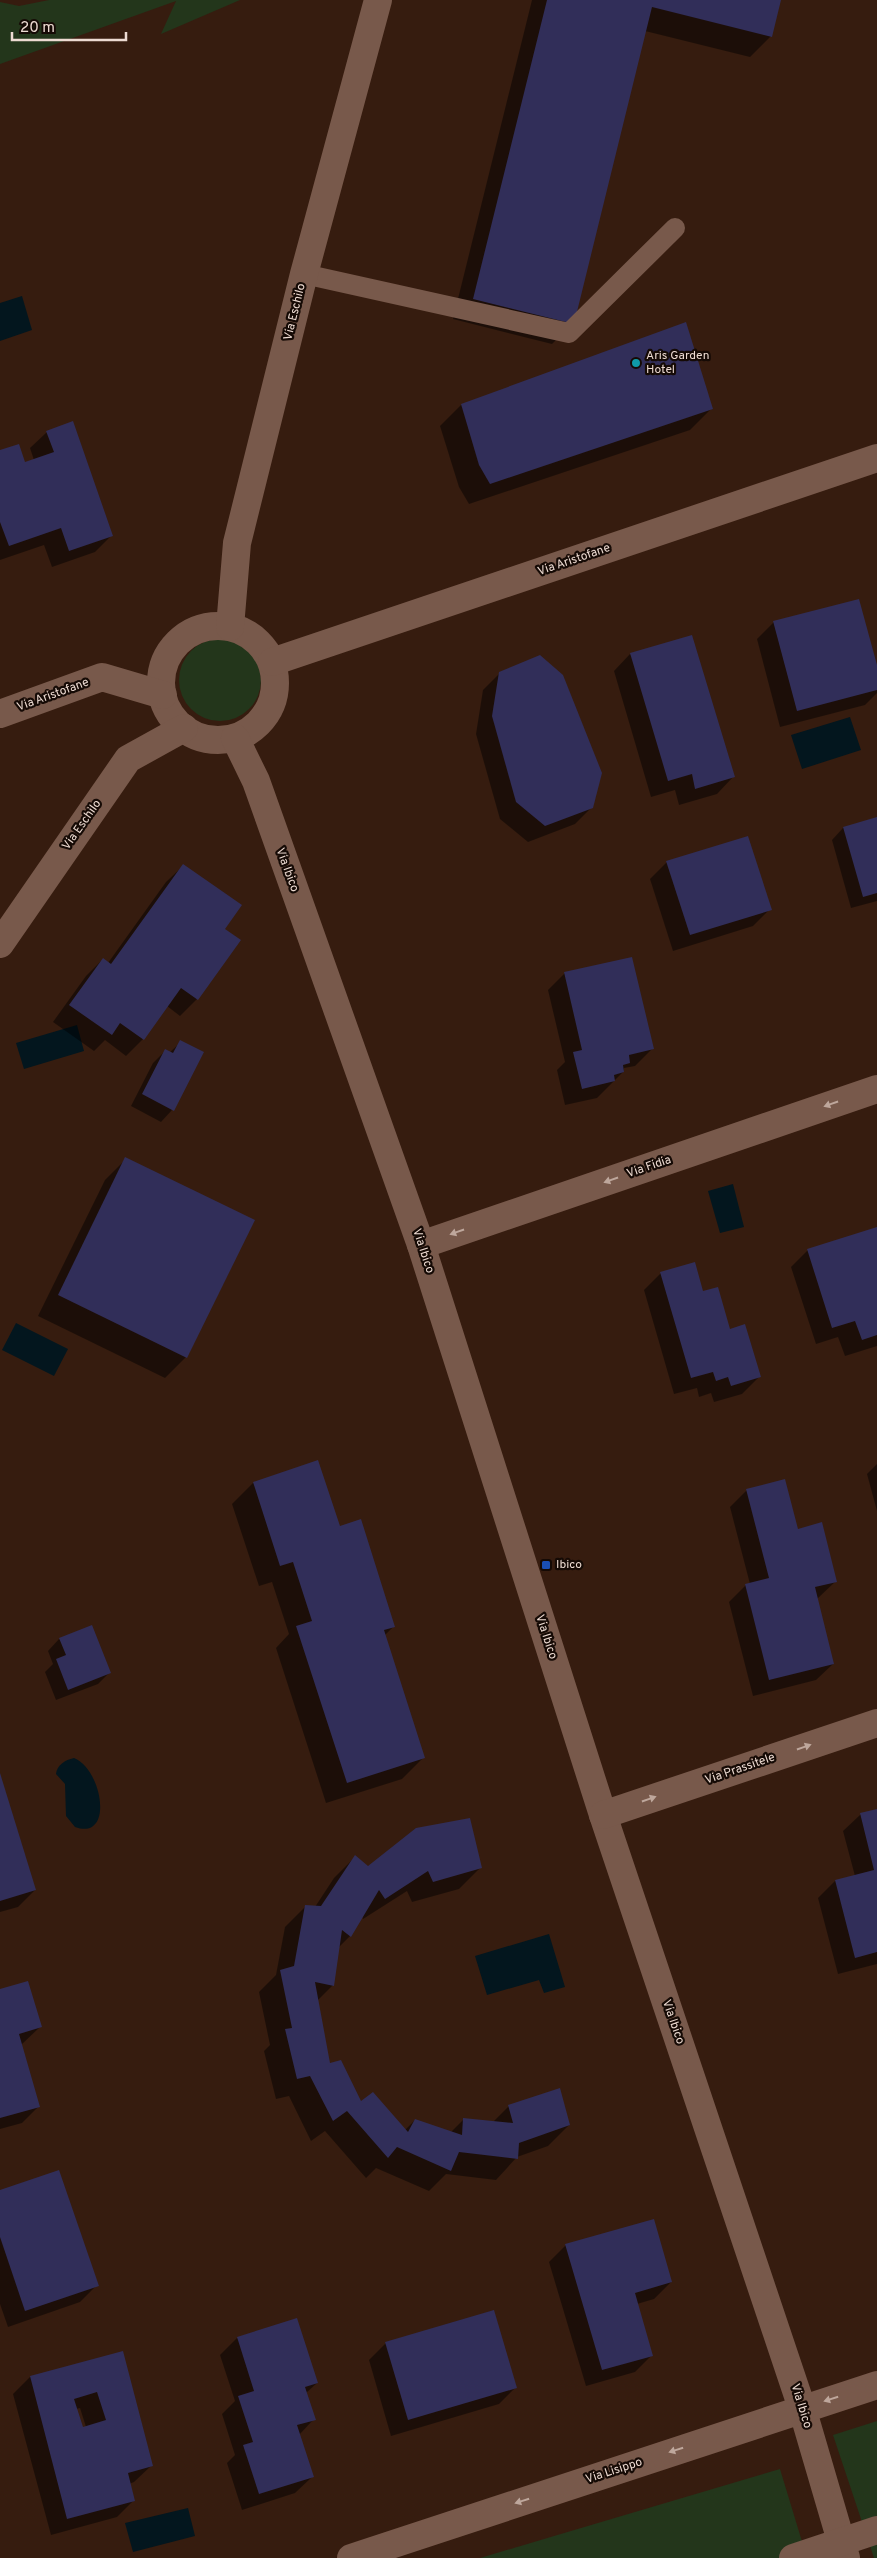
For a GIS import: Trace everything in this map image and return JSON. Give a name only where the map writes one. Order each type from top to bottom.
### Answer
[{"type":"street","name":"Via Eschilo","points":[[230,627],[237,544],[304,274],[378,0]]},
{"type":"street","name":"Via Aristofane","points":[[272,662],[877,458]]},
{"type":"street","points":[[221,625],[240,629],[257,639],[269,654],[272,662],[276,673],[276,692],[270,709],[259,724],[244,735],[235,738],[208,739],[184,728],[176,722],[165,705],[161,687],[163,667],[171,650],[184,636],[202,628],[221,625]]},
{"type":"street","name":"Via Aristofane","points":[[0,714],[102,677],[163,695]]},
{"type":"street","name":"Via Eschilo","points":[[0,944],[128,759],[184,728]]},
{"type":"street","name":"Via Ibico","points":[[235,738],[256,781],[421,1244],[603,1815],[802,2408],[844,2550]]},
{"type":"street","name":"Via Fidia","points":[[421,1244],[877,1089]]},
{"type":"street","name":"Via Prassitele","points":[[603,1815],[877,1723]]},
{"type":"street","name":"Via Lisippo","points":[[351,2558],[877,2384]]},
{"type":"street","points":[[793,2558],[844,2550],[877,2530]]},
{"type":"lane","points":[[304,274],[569,333],[675,228]]},
{"type":"green space","points":[[49,0],[240,0],[161,34],[176,1],[0,64],[0,2],[19,6]]},
{"type":"green space","points":[[212,639],[228,639],[243,646],[254,657],[261,672],[258,696],[249,709],[228,721],[212,721],[197,714],[186,703],[179,688],[179,672],[186,657],[197,646]]},
{"type":"green space","points":[[877,2421],[877,2558],[874,2558],[833,2435]]},
{"type":"green space","points":[[780,2469],[807,2558],[480,2558]]},
{"type":"water","points":[[22,296],[32,330],[0,341],[0,303]]},
{"type":"water","points":[[850,717],[861,750],[802,769],[791,735]]},
{"type":"water","points":[[77,1025],[84,1051],[24,1069],[16,1043]]},
{"type":"water","points":[[733,1184],[744,1227],[720,1233],[708,1191]]},
{"type":"water","points":[[16,1323],[68,1349],[54,1376],[2,1350]]},
{"type":"water","points":[[74,1758],[84,1765],[92,1776],[100,1802],[99,1814],[95,1824],[87,1829],[75,1827],[66,1816],[65,1784],[56,1774],[62,1763]]},
{"type":"water","points":[[549,1934],[565,1987],[544,1993],[539,1980],[487,1995],[475,1956]]},
{"type":"water","points":[[188,2508],[195,2536],[133,2552],[125,2523]]},
{"type":"building","points":[[547,0],[781,0],[772,37],[652,7],[574,324],[473,299]]},
{"type":"building","name":"Aris Garden Hotel","points":[[686,322],[713,409],[490,484],[479,465],[461,404]]},
{"type":"building","points":[[73,421],[113,536],[69,551],[61,528],[9,546],[0,522],[0,450],[19,444],[25,462],[54,452],[46,431]]},
{"type":"building","points":[[859,599],[877,665],[877,690],[797,711],[773,621]]},
{"type":"building","points":[[692,635],[735,777],[695,789],[692,774],[668,781],[630,653]]},
{"type":"building","points":[[540,655],[563,675],[602,773],[593,808],[545,826],[516,802],[492,716],[499,672]]},
{"type":"building","points":[[877,817],[877,893],[863,897],[843,827]]},
{"type":"building","points":[[748,836],[772,910],[690,935],[666,861]]},
{"type":"building","points":[[183,864],[242,905],[225,929],[241,940],[198,1000],[181,988],[144,1040],[120,1023],[112,1035],[69,1005],[103,958],[111,964]]},
{"type":"building","points":[[632,957],[654,1049],[629,1055],[630,1063],[623,1065],[624,1072],[614,1075],[615,1081],[582,1089],[573,1052],[582,1050],[564,972]]},
{"type":"building","points":[[180,1040],[204,1052],[174,1111],[142,1094],[165,1049],[173,1053]]},
{"type":"building","points":[[125,1157],[255,1220],[187,1358],[58,1295]]},
{"type":"building","points":[[877,1227],[877,1335],[862,1340],[855,1321],[832,1328],[807,1249]]},
{"type":"building","points":[[695,1262],[703,1291],[718,1287],[730,1329],[745,1324],[761,1377],[731,1386],[728,1377],[716,1381],[713,1372],[691,1378],[660,1272]]},
{"type":"building","points":[[318,1460],[340,1526],[361,1519],[395,1627],[384,1630],[425,1758],[347,1783],[296,1626],[312,1621],[293,1562],[280,1566],[253,1482]]},
{"type":"building","points":[[785,1479],[798,1529],[822,1522],[837,1582],[815,1587],[834,1664],[769,1680],[745,1584],[769,1578],[746,1489]]},
{"type":"building","points":[[92,1625],[111,1673],[68,1690],[56,1659],[66,1655],[59,1638]]},
{"type":"building","points":[[0,1773],[36,1890],[0,1901]]},
{"type":"building","points":[[877,1809],[877,1952],[855,1958],[835,1880],[874,1870],[860,1813]]},
{"type":"building","points":[[470,1818],[482,1868],[433,1882],[428,1871],[385,1899],[379,1890],[351,1937],[342,1930],[334,1986],[315,1982],[330,2063],[341,2060],[361,2101],[373,2092],[408,2132],[415,2119],[462,2135],[463,2118],[513,2123],[508,2105],[560,2088],[570,2125],[519,2143],[518,2159],[459,2152],[451,2171],[397,2147],[388,2158],[347,2111],[333,2121],[310,2076],[297,2079],[285,2029],[292,2028],[280,1970],[294,1966],[305,1905],[321,1906],[355,1855],[368,1866],[416,1828]]},
{"type":"building","points":[[28,1981],[42,2027],[19,2034],[40,2107],[0,2118],[0,1989]]},
{"type":"building","points":[[59,2170],[99,2286],[25,2311],[0,2237],[0,2190]]},
{"type":"building","points":[[654,2219],[672,2282],[635,2293],[653,2356],[602,2370],[565,2244]]},
{"type":"building","points":[[494,2310],[517,2388],[408,2420],[385,2342]]},
{"type":"building","points":[[297,2318],[318,2383],[305,2387],[316,2420],[297,2425],[314,2477],[259,2494],[243,2445],[253,2442],[238,2396],[254,2391],[237,2337]]},
{"type":"building","points":[[123,2351],[153,2466],[128,2473],[135,2501],[67,2519],[30,2376]],"holes":[[[97,2392],[106,2420],[83,2427],[74,2399]]]},
{"type":"place","name":"Aris Garden Hotel","points":[[636,363]]},
{"type":"place","name":"Ibico","points":[[546,1565]]}]
